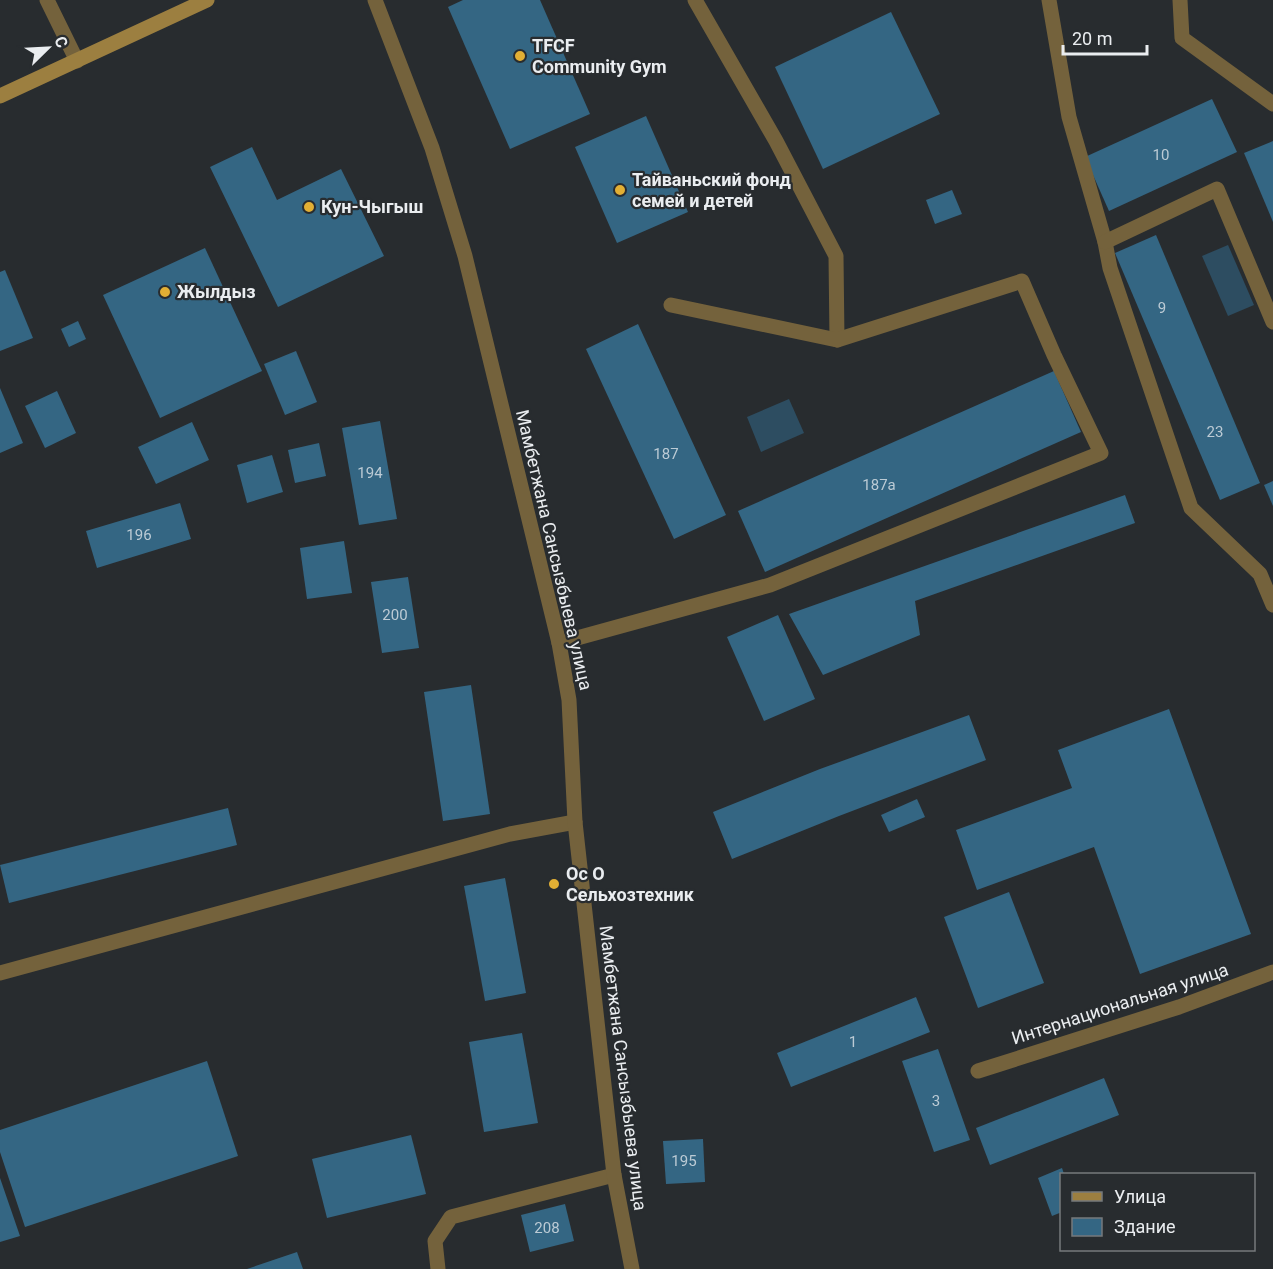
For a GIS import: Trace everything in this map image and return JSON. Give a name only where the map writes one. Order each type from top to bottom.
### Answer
[{"type":"street","points":[[47,0],[77,61]]},
{"type":"street","points":[[0,96],[207,0]]},
{"type":"street","name":"Мамбетжана Сансызбыева улица","points":[[375,0],[432,148],[465,256],[559,643],[569,700],[575,822],[614,1175],[632,1269]]},
{"type":"street","points":[[695,0],[776,141],[836,256],[837,340]]},
{"type":"street","points":[[1048,0],[1069,117],[1105,242],[1110,268],[1191,508],[1260,574],[1273,605]]},
{"type":"street","points":[[1180,0],[1182,38],[1273,104]]},
{"type":"street","points":[[1105,242],[1217,189],[1273,322]]},
{"type":"street","points":[[559,643],[771,585],[1101,453],[1054,355],[1022,281],[837,340],[671,305]]},
{"type":"street","points":[[0,973],[510,834],[575,822]]},
{"type":"street","name":"Интернациональная улица","points":[[978,1071],[1179,1007],[1273,972]]},
{"type":"street","points":[[438,1269],[435,1241],[451,1217],[614,1175]]},
{"type":"shaded area","points":[[1228,245],[1254,305],[1228,316],[1202,256]]},
{"type":"shaded area","points":[[789,399],[804,433],[761,452],[747,417]]},
{"type":"building","points":[[463,0],[540,0],[590,114],[510,149],[448,7]]},
{"type":"building","points":[[891,12],[940,114],[823,169],[775,67]]},
{"type":"building","points":[[1212,99],[1237,152],[1109,211],[1085,157]]},
{"type":"building","points":[[646,116],[688,212],[617,243],[575,147]]},
{"type":"building","points":[[1273,141],[1273,222],[1244,153]]},
{"type":"building","points":[[252,147],[277,200],[341,169],[384,256],[278,307],[210,167]]},
{"type":"building","points":[[952,190],[962,214],[935,224],[926,200]]},
{"type":"building","points":[[1156,235],[1260,483],[1220,500],[1115,253]]},
{"type":"building","points":[[205,248],[262,371],[160,418],[103,295]]},
{"type":"building","points":[[5,270],[33,338],[0,351],[0,272]]},
{"type":"building","points":[[78,321],[86,339],[69,347],[61,329]]},
{"type":"building","points":[[638,324],[726,515],[674,539],[586,349]]},
{"type":"building","points":[[296,351],[317,402],[285,415],[264,364]]},
{"type":"building","points":[[1054,371],[1081,432],[765,572],[738,511]]},
{"type":"building","points":[[0,388],[23,443],[0,453]]},
{"type":"building","points":[[57,391],[76,433],[45,448],[25,406]]},
{"type":"building","points":[[380,421],[397,519],[359,525],[342,428]]},
{"type":"building","points":[[192,422],[209,460],[156,484],[138,447]]},
{"type":"building","points":[[319,443],[326,476],[295,483],[288,450]]},
{"type":"building","points":[[272,455],[283,492],[247,503],[237,465]]},
{"type":"building","points":[[1273,481],[1273,506],[1264,485]]},
{"type":"building","points":[[1125,495],[1135,523],[915,601],[920,635],[823,675],[789,614]]},
{"type":"building","points":[[180,503],[191,539],[97,568],[86,531]]},
{"type":"building","points":[[344,541],[352,593],[307,599],[300,548]]},
{"type":"building","points":[[408,577],[419,648],[382,653],[371,582]]},
{"type":"building","points":[[778,615],[815,699],[764,721],[727,637]]},
{"type":"building","points":[[471,685],[490,814],[443,821],[424,692]]},
{"type":"building","points":[[1169,709],[1251,934],[1140,974],[1094,847],[977,890],[956,830],[1072,788],[1058,750]]},
{"type":"building","points":[[969,715],[986,760],[732,859],[713,812],[820,769]]},
{"type":"building","points":[[917,799],[925,817],[889,832],[881,815]]},
{"type":"building","points":[[228,808],[237,845],[9,903],[0,865]]},
{"type":"building","points":[[505,878],[526,993],[485,1001],[464,886]]},
{"type":"building","points":[[1009,892],[1044,983],[978,1008],[944,917]]},
{"type":"building","points":[[916,997],[930,1032],[791,1087],[777,1053]]},
{"type":"building","points":[[522,1033],[538,1123],[484,1132],[469,1042]]},
{"type":"building","points":[[938,1049],[970,1140],[934,1152],[902,1061]]},
{"type":"building","points":[[207,1061],[238,1156],[25,1227],[0,1152],[0,1130]]},
{"type":"building","points":[[1104,1078],[1119,1115],[990,1165],[976,1128]]},
{"type":"building","points":[[411,1135],[426,1194],[327,1218],[312,1159]]},
{"type":"building","points":[[703,1139],[705,1182],[666,1184],[663,1141]]},
{"type":"building","points":[[1062,1168],[1064,1173],[1060,1173],[1060,1213],[1052,1216],[1038,1178]]},
{"type":"building","points":[[0,1178],[20,1236],[0,1242]]},
{"type":"building","points":[[565,1204],[574,1241],[530,1252],[521,1215]]},
{"type":"building","points":[[297,1252],[303,1269],[247,1269]]},
{"type":"place","name":"TFCF Community Gym","points":[[520,56]]},
{"type":"place","name":"Тайваньский фонд семей и детей","points":[[620,190]]},
{"type":"place","name":"Кун-Чыгыш","points":[[309,207]]},
{"type":"place","name":"Жылдыз","points":[[165,292]]},
{"type":"place","name":"Ос О Сельхозтехник","points":[[554,884]]}]
